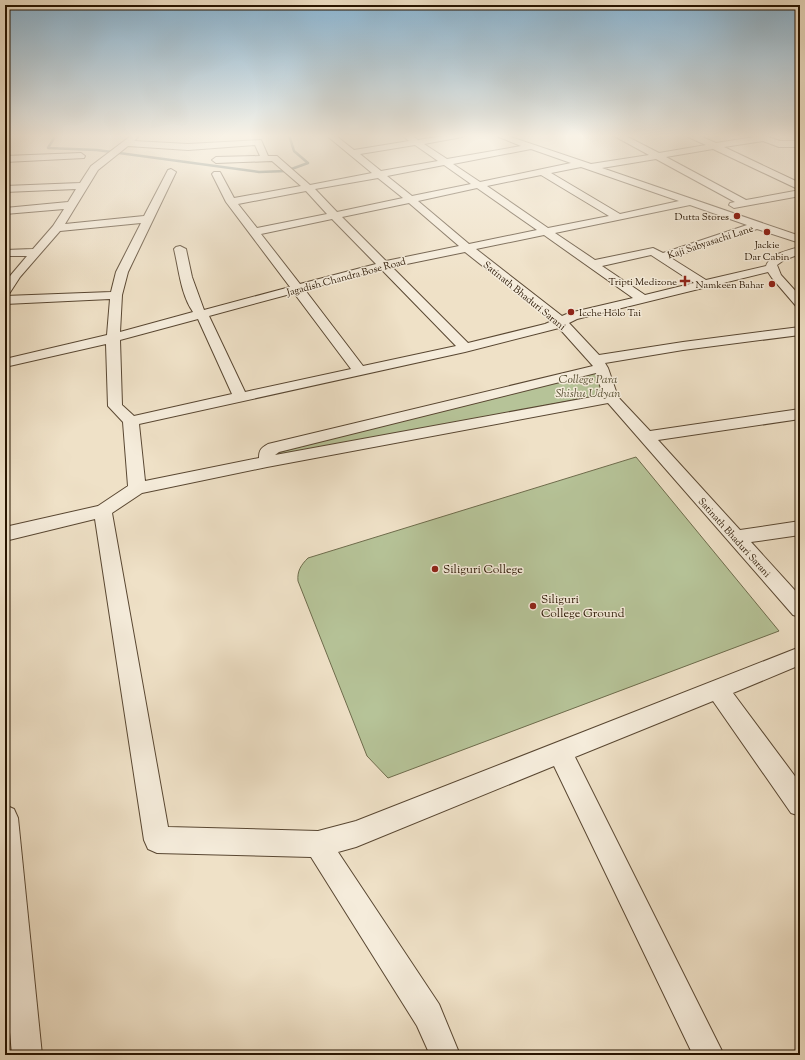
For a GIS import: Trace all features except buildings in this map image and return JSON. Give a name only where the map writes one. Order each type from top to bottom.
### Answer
[{"type":"street","points":[[137,488],[130,421],[115,406],[113,338],[116,295],[122,272],[165,184]]},
{"type":"street","points":[[222,184],[231,202],[360,370]]},
{"type":"street","points":[[304,184],[336,215],[465,348]]},
{"type":"street","points":[[231,202],[326,184]]},
{"type":"street","name":"Satinath Bhaduri Sarani","points":[[393,184],[466,247],[561,322],[599,364],[611,398],[800,609]]},
{"type":"street","points":[[564,184],[618,217]]},
{"type":"street","points":[[639,184],[799,240]]},
{"type":"street","points":[[710,184],[745,203]]},
{"type":"street","points":[[254,232],[480,185],[643,299]]},
{"type":"street","points":[[5,189],[83,186]]},
{"type":"street","points":[[5,291],[16,275],[57,228],[83,186]]},
{"type":"street","points":[[710,208],[800,193]]},
{"type":"street","name":"Jagadish Chandra Bose Road","points":[[5,363],[113,338],[384,265],[690,202]]},
{"type":"street","points":[[5,211],[72,205]]},
{"type":"street","points":[[57,228],[148,219]]},
{"type":"street","name":"Kaji Sabyasachi Lane","points":[[594,264],[653,251],[662,257],[758,225]]},
{"type":"street","points":[[180,249],[190,293],[200,314],[205,320],[240,397]]},
{"type":"street","points":[[800,250],[781,257],[772,263],[771,268],[776,276],[800,303]]},
{"type":"street","points":[[5,253],[37,252]]},
{"type":"street","points":[[662,257],[704,284]]},
{"type":"street","points":[[130,421],[550,328],[573,316],[771,268]]},
{"type":"street","points":[[5,300],[116,295]]},
{"type":"street","points":[[267,462],[267,452],[274,448],[599,364],[683,346],[800,331]]},
{"type":"street","points":[[5,534],[103,511],[137,488],[267,462],[611,398]]},
{"type":"street","points":[[645,437],[800,414]]},
{"type":"street","points":[[103,511],[157,840],[318,844],[356,834],[800,656]]},
{"type":"street","points":[[736,537],[800,528]]},
{"type":"street","points":[[717,689],[800,804]]},
{"type":"street","points":[[560,752],[709,1055]]},
{"type":"street","points":[[5,818],[27,1055]]},
{"type":"street","points":[[318,844],[428,1015],[445,1055]]},
{"type":"green space","name":"College Para Shishu Udyan","points":[[599,370],[606,394],[272,457],[272,454]]},
{"type":"green space","name":"Siliguri College Ground","points":[[636,457],[779,631],[388,778],[367,756],[298,581],[299,571],[303,563],[308,558]]},
{"type":"place","name":"Dutta Stores","points":[[737,216]]},
{"type":"place","name":"Jackie Dar Cabin","points":[[767,232]]},
{"type":"place","name":"Tripti Medizone","points":[[685,281]]},
{"type":"place","name":"Namkeen Bahar","points":[[772,284]]},
{"type":"place","name":"Icche Holo Tai","points":[[571,312]]},
{"type":"place","name":"Siliguri College","points":[[435,569]]},
{"type":"place","name":"Siliguri College Ground","points":[[533,606]]}]
